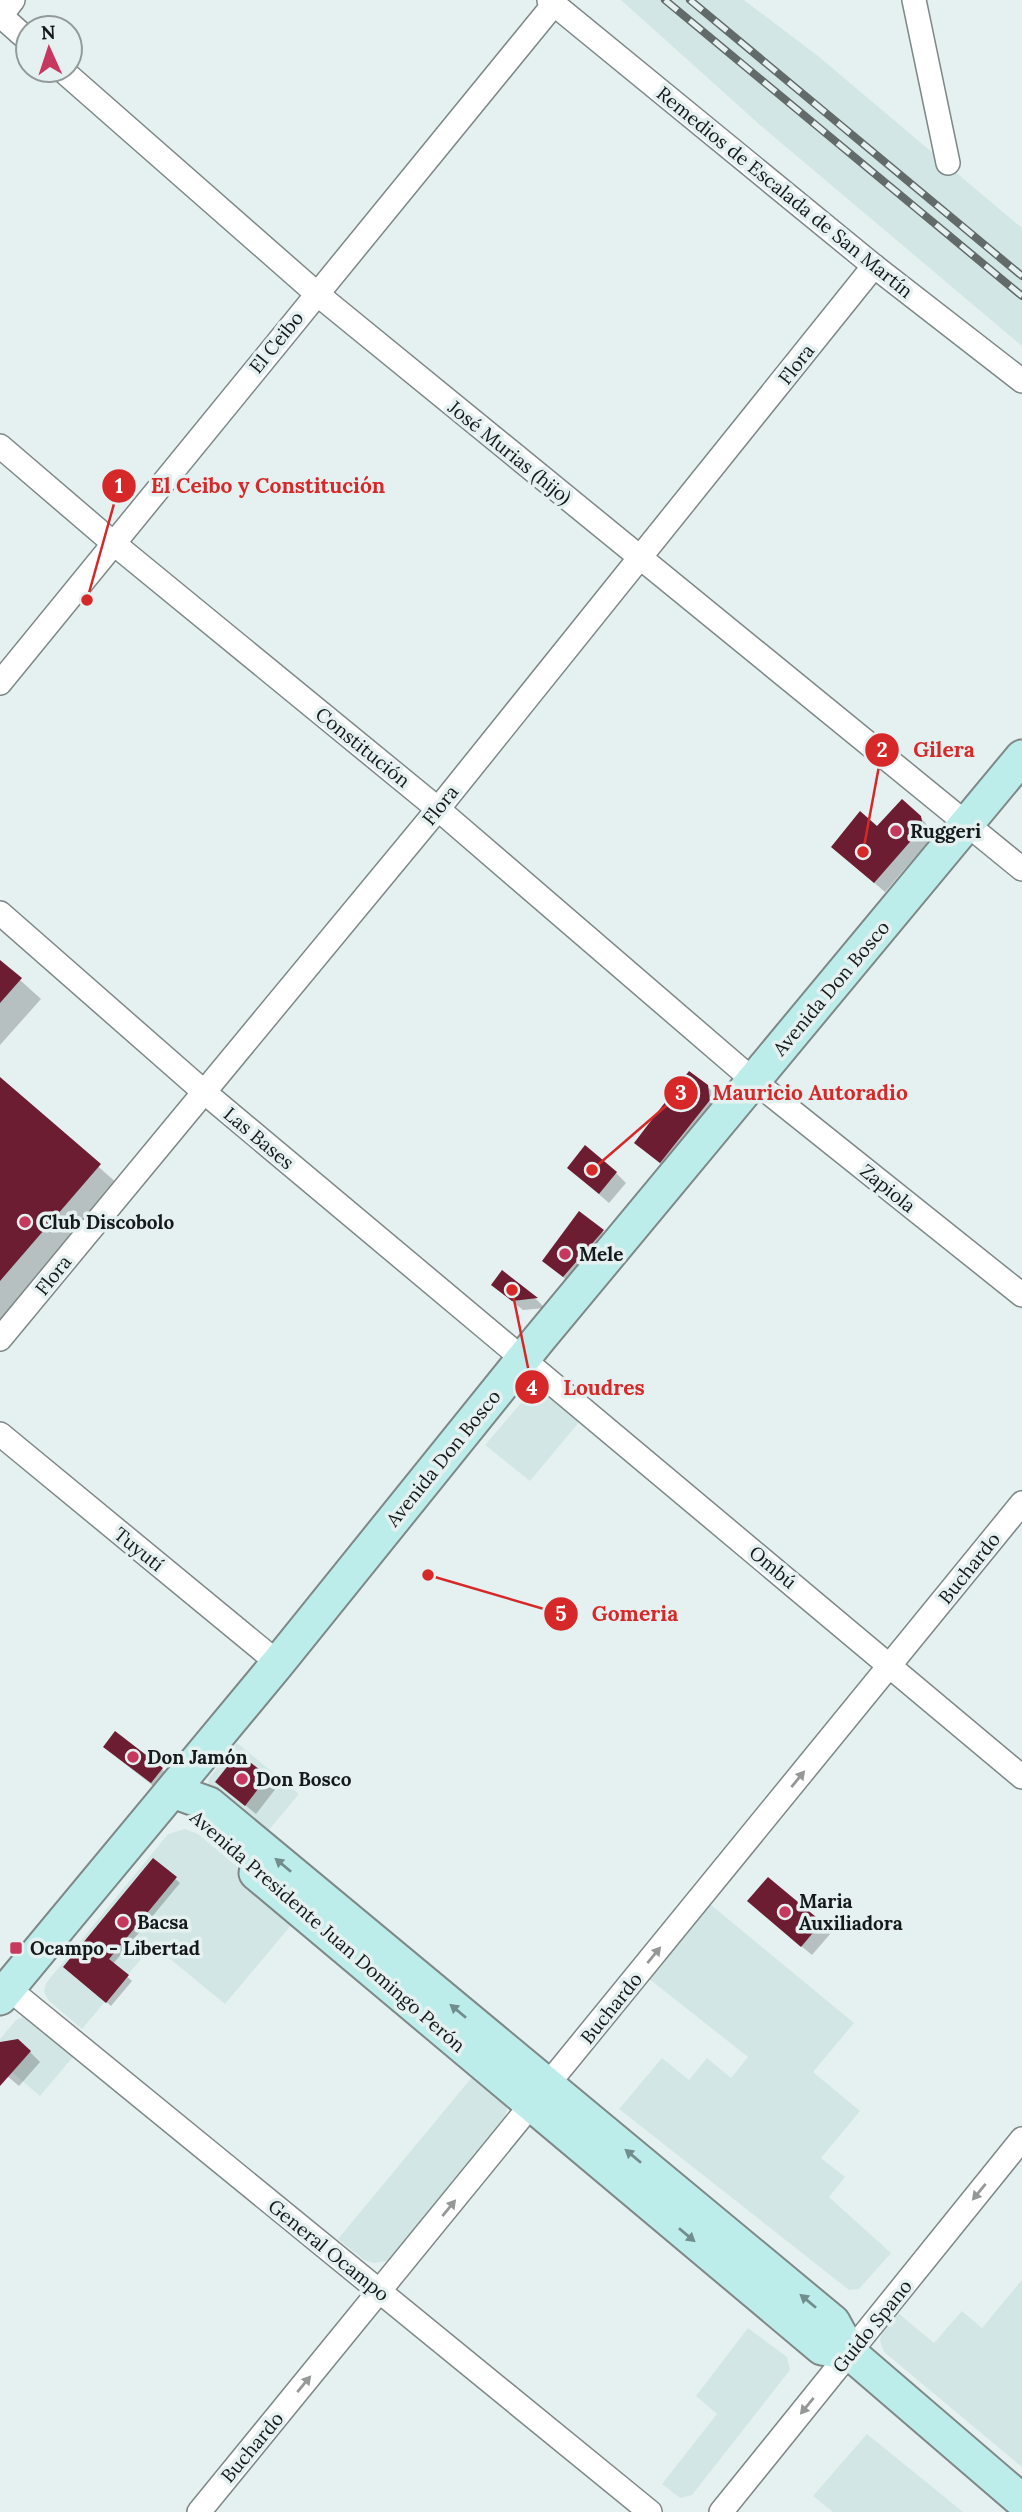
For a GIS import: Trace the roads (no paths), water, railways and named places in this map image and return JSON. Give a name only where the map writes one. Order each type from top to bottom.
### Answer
[{"type":"main road","name":"Avenida Don Bosco","points":[[3,1989],[173,1791],[524,1358],[1022,757]]},
{"type":"main road","name":"Avenida Presidente Juan Domingo Perón","points":[[173,1791],[195,1822],[540,2095],[822,2347],[850,2353],[1022,2501]]},
{"type":"street","points":[[13,0],[0,16],[14,28]]},
{"type":"street","points":[[914,0],[948,163]]},
{"type":"street","name":"Remedios de Escalada de San Martín","points":[[551,2],[874,265],[1022,381]]},
{"type":"street","name":"El Ceibo","points":[[0,683],[551,2]]},
{"type":"street","name":"José Murias (hijo)","points":[[78,84],[316,293],[1022,869]]},
{"type":"street","name":"Flora","points":[[0,1339],[202,1091],[438,809],[874,265]]},
{"type":"street","name":"Constitución","points":[[0,446],[112,542],[438,809],[754,1082]]},
{"type":"street","name":"Las Bases","points":[[0,913],[202,1091],[524,1358]]},
{"type":"street","name":"Zapiola","points":[[754,1082],[1022,1296]]},
{"type":"street","name":"Ombú","points":[[524,1358],[1022,1777]]},
{"type":"street","name":"Tuyutí","points":[[0,1434],[278,1663]]},
{"type":"street","name":"Buchardo","points":[[199,2512],[1022,1503]]},
{"type":"street","name":"General Ocampo","points":[[3,1989],[381,2291],[650,2512]]},
{"type":"street","name":"Guido Spano","points":[[721,2512],[1022,2139]]},
{"type":"railway","points":[[665,0],[1022,296]]},
{"type":"railway","points":[[690,0],[1022,276]]},
{"type":"place","name":"El Ceibo y Constitución","points":[[87,600]]},
{"type":"place","name":"Ruggeri","points":[[896,831]]},
{"type":"place","name":"Gilera","points":[[863,852]]},
{"type":"place","name":"Mauricio Autoradio","points":[[592,1170]]},
{"type":"place","name":"Club Discobolo","points":[[25,1222]]},
{"type":"place","name":"Mele","points":[[565,1254]]},
{"type":"place","name":"Loudres","points":[[512,1290]]},
{"type":"place","name":"Gomeria","points":[[428,1575]]},
{"type":"place","name":"Don Jamón","points":[[133,1757]]},
{"type":"place","name":"Don Bosco","points":[[242,1779]]},
{"type":"place","name":"Maria Auxiliadora","points":[[785,1912]]},
{"type":"place","name":"Bacsa","points":[[123,1922]]},
{"type":"place","name":"Ocampo - Libertad","points":[[16,1948]]}]
